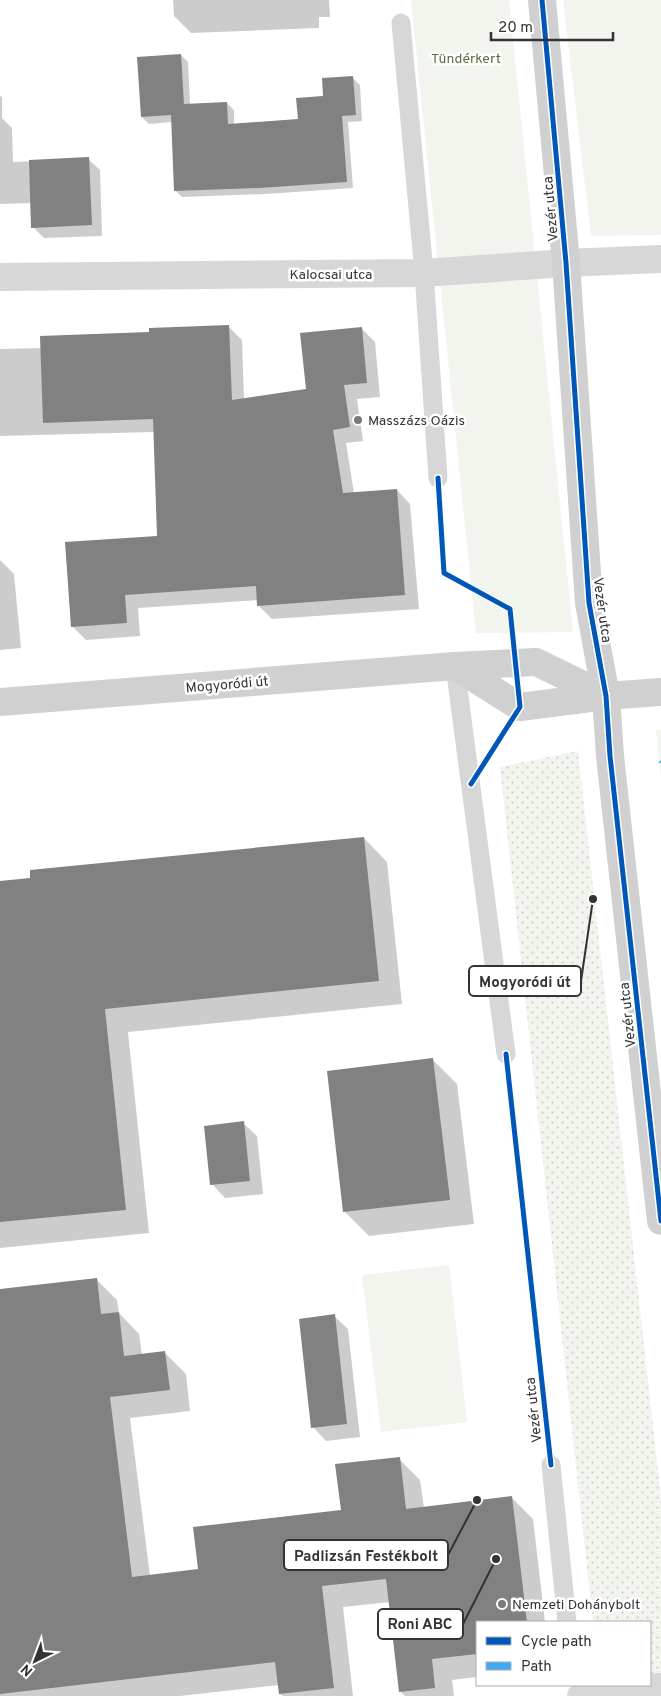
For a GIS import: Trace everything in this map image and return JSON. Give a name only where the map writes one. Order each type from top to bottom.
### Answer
[{"type":"street","name":"Vezér utca","points":[[542,0],[566,263],[589,603],[606,696],[610,756],[661,1221]]},
{"type":"street","name":"Kalocsai utca","points":[[0,277],[424,273],[566,263],[661,259]]},
{"type":"street","name":"Mogyoródi út","points":[[0,702],[455,666],[536,662],[606,696]]},
{"type":"street","points":[[455,666],[520,707],[606,696],[661,692]]},
{"type":"street","points":[[581,1696],[661,1687]]},
{"type":"lane","points":[[401,23],[424,273],[438,478]]},
{"type":"lane","points":[[455,666],[506,1054]]},
{"type":"lane","points":[[551,1465],[567,1621]]},
{"type":"green space","name":"Tündérkert","points":[[411,0],[509,0],[573,632],[476,633]]},
{"type":"green space","points":[[563,0],[661,0],[661,235],[591,236]]},
{"type":"green space","points":[[656,730],[661,730],[661,778]]},
{"type":"green space","points":[[578,751],[661,1499],[661,1696],[651,1686],[651,1621],[593,1621],[500,767]]},
{"type":"green space","points":[[449,1265],[467,1422],[381,1432],[362,1275]]},
{"type":"building","points":[[181,54],[184,104],[227,102],[228,124],[298,119],[296,98],[323,96],[322,78],[353,76],[356,115],[342,116],[347,182],[174,191],[171,115],[141,117],[137,57]]},
{"type":"building","points":[[89,157],[92,225],[31,228],[29,160]]},
{"type":"building","points":[[229,325],[232,400],[306,389],[300,333],[362,327],[367,383],[344,385],[350,427],[333,430],[343,493],[397,489],[405,595],[257,606],[256,586],[125,595],[127,623],[71,627],[65,542],[157,536],[153,419],[43,423],[40,336],[149,332],[149,328]]},
{"type":"building","points":[[364,837],[379,981],[105,1009],[126,1210],[0,1222],[0,881],[30,878],[30,870]]},
{"type":"building","points":[[433,1058],[450,1200],[343,1212],[327,1071]]},
{"type":"building","points":[[244,1121],[250,1181],[210,1185],[204,1126]]},
{"type":"building","points":[[97,1278],[101,1314],[119,1312],[124,1356],[165,1351],[170,1390],[110,1397],[132,1577],[198,1569],[193,1527],[341,1510],[335,1464],[400,1457],[406,1509],[512,1496],[527,1621],[476,1621],[476,1654],[432,1659],[435,1688],[399,1692],[386,1579],[322,1586],[334,1688],[279,1694],[275,1662],[0,1694],[0,1289]]},
{"type":"building","points":[[335,1314],[347,1424],[311,1428],[299,1319]]},
{"type":"cycle path","points":[[542,0],[566,263],[589,603],[606,696],[610,756],[661,1221]]},
{"type":"cycle path","points":[[438,478],[444,573],[510,609],[520,707],[471,784]]},
{"type":"cycle path","points":[[506,1054],[551,1465]]},
{"type":"place","name":"Masszázs Oázis","points":[[358,420]]},
{"type":"place","name":"Mogyoródi út","points":[[593,899]]},
{"type":"place","name":"Padlizsán Festékbolt","points":[[477,1500]]},
{"type":"place","name":"Roni ABC","points":[[496,1559]]},
{"type":"place","name":"Nemzeti Dohánybolt","points":[[502,1604]]}]
